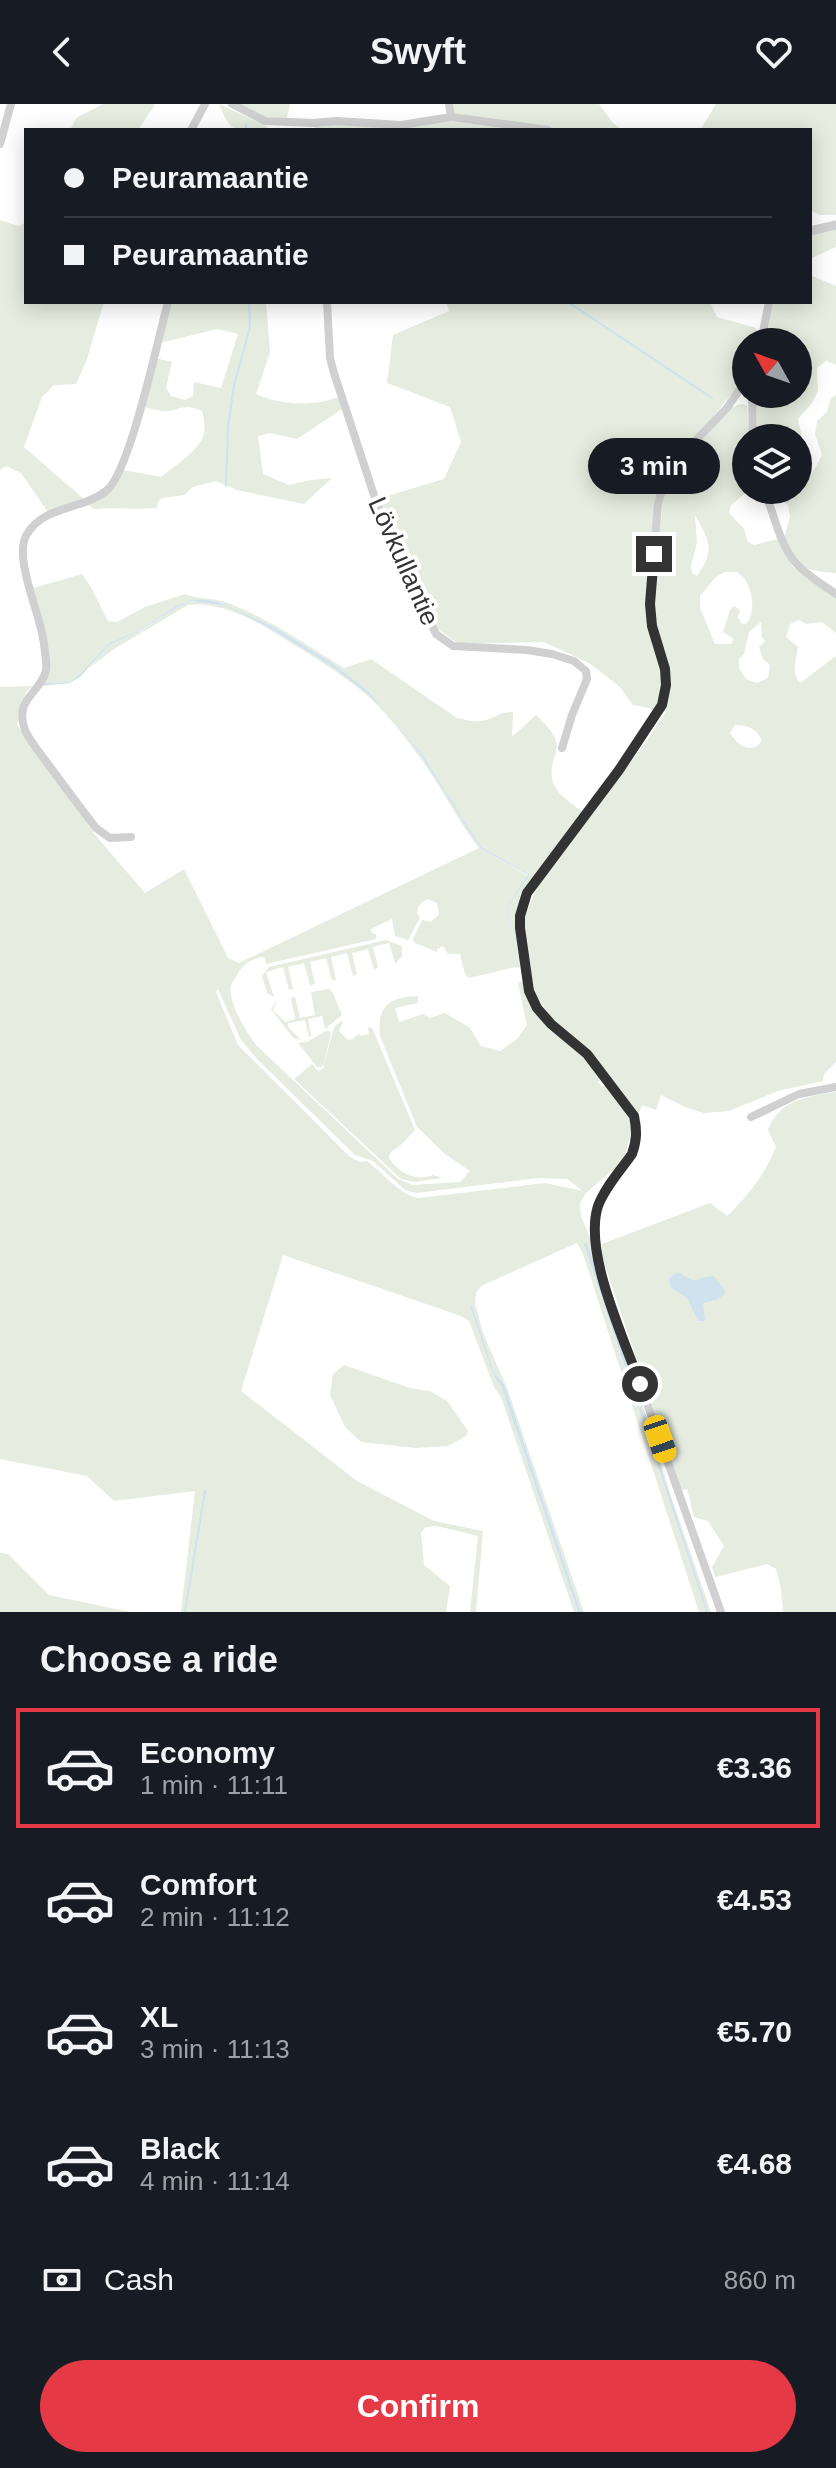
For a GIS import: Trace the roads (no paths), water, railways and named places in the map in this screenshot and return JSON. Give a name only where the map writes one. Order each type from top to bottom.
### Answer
[{"type":"street","points":[[0,144],[11,104]]},
{"type":"street","points":[[192,128],[205,104]]},
{"type":"street","points":[[232,104],[274,126],[337,121],[401,125],[451,117],[533,128]]},
{"type":"street","points":[[449,104],[451,117]]},
{"type":"street","points":[[812,231],[836,225]]},
{"type":"street","points":[[131,837],[110,838],[96,828],[25,732],[23,710],[29,694],[46,669],[41,628],[22,549],[26,535],[35,524],[60,509],[87,502],[104,493],[119,475],[167,304]]},
{"type":"street","name":"Lövkullantie","points":[[327,304],[334,373],[388,538],[429,623],[440,638],[453,646],[527,650],[552,654],[580,665],[586,671],[587,679],[562,748]]},
{"type":"street","points":[[764,328],[769,304]]},
{"type":"street","points":[[721,1612],[601,1274],[594,1239],[600,1202],[635,1145],[634,1116],[587,1054],[537,1008],[529,991],[520,916],[527,893],[619,770],[662,705],[665,669],[652,626],[650,604],[658,504],[672,465],[732,402]]},
{"type":"street","points":[[769,504],[794,561],[836,594]]},
{"type":"street","points":[[751,1117],[799,1094],[836,1087]]},
{"type":"water","points":[[192,600],[209,600],[226,605],[272,626],[332,663],[367,690],[385,711],[330,665],[270,628],[226,606],[192,601],[139,632],[109,645],[80,677],[70,683],[40,686],[42,683],[70,682],[109,643],[139,631],[176,606]]},
{"type":"water","points":[[390,717],[422,754],[481,847],[530,875],[507,908],[520,963],[506,908],[528,875],[480,848],[420,754]]},
{"type":"water","points":[[587,1243],[708,1612],[584,1244]]},
{"type":"water","points":[[678,1272],[693,1280],[714,1276],[725,1291],[716,1300],[703,1303],[705,1321],[698,1321],[687,1298],[671,1288],[669,1278]]},
{"type":"water","points":[[472,1305],[494,1373],[504,1384],[581,1612],[578,1612],[501,1386],[493,1375]]},
{"type":"waterway","points":[[226,486],[228,427],[234,385],[250,327],[249,304]]},
{"type":"waterway","points":[[571,304],[712,398]]},
{"type":"waterway","points":[[185,1612],[205,1491]]}]
